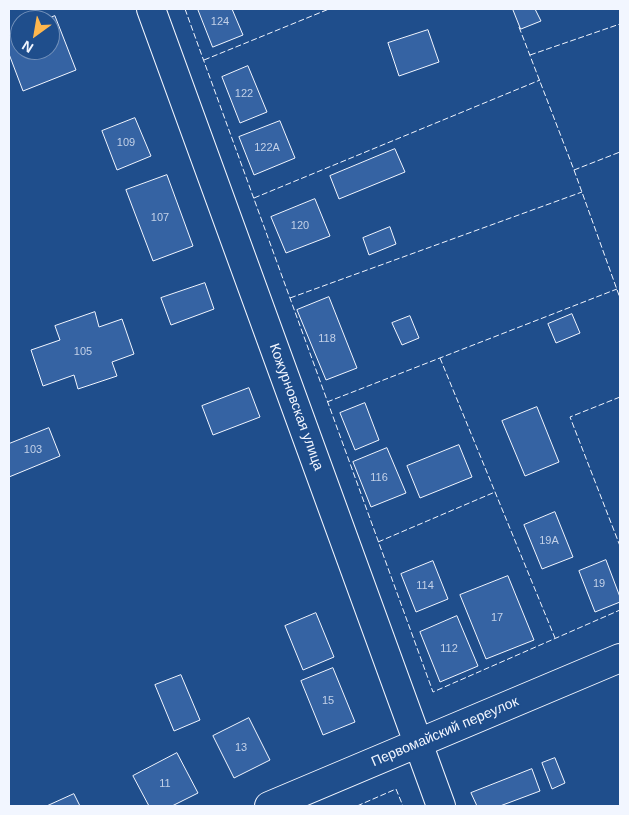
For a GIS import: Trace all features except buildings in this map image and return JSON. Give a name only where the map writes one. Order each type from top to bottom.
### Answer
[{"type":"street","name":"Кожурновская улица","points":[[151,9],[442,806]]},
{"type":"street","name":"Первомайский переулок","points":[[269,806],[620,658]]},
{"type":"fence","points":[[185,9],[433,692],[620,610]]},
{"type":"fence","points":[[204,60],[329,9]]},
{"type":"fence","points":[[530,55],[620,24]]},
{"type":"fence","points":[[519,27],[574,170],[620,152]]},
{"type":"fence","points":[[254,198],[540,80]]},
{"type":"fence","points":[[574,170],[620,298]]},
{"type":"fence","points":[[290,298],[582,192]]},
{"type":"fence","points":[[327,402],[617,289]]},
{"type":"fence","points":[[440,358],[555,638]]},
{"type":"fence","points":[[620,397],[570,417],[620,546]]},
{"type":"fence","points":[[378,542],[495,492]]},
{"type":"fence","points":[[357,806],[396,789],[403,806]]}]
